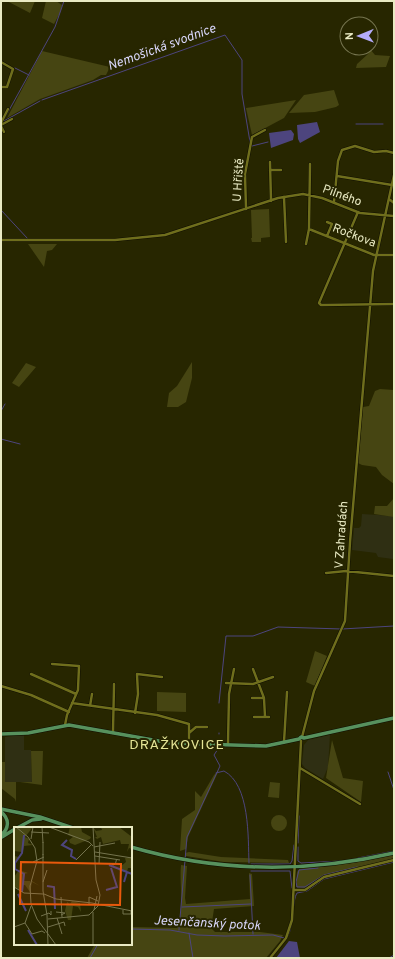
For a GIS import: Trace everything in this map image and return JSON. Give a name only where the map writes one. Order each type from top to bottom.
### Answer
[{"type":"main road","points":[[1,734],[28,733],[65,726],[160,742],[266,746],[394,718]]},
{"type":"main road","points":[[1,810],[50,820],[70,827]]},
{"type":"main road","points":[[1,810],[8,822],[6,830],[1,836]]},
{"type":"main road","points":[[20,827],[34,820],[50,820]]},
{"type":"main road","points":[[1,836],[14,830]]},
{"type":"main road","points":[[132,847],[182,859],[249,867],[295,867],[342,863],[394,853]]},
{"type":"street","points":[[1,62],[13,69],[6,88],[1,87]]},
{"type":"street","points":[[4,132],[1,124],[8,109]]},
{"type":"street","points":[[1,124],[12,119]]},
{"type":"street","name":"U Hřiště","points":[[246,209],[246,174],[251,152],[252,137],[265,130]]},
{"type":"street","points":[[334,202],[341,152],[353,146],[374,152],[386,151],[394,153]]},
{"type":"street","points":[[270,162],[271,200]]},
{"type":"street","points":[[306,244],[309,229],[310,164]]},
{"type":"street","points":[[270,170],[281,170]]},
{"type":"street","name":"V Zahradách","points":[[270,958],[287,936],[292,923],[302,739],[314,691],[342,629],[345,618],[370,304],[376,255],[394,175]]},
{"type":"street","points":[[337,176],[392,186]]},
{"type":"street","name":"Pilného","points":[[1,240],[115,240],[161,235],[271,200],[309,194],[358,212],[394,216]]},
{"type":"street","points":[[284,197],[286,242]]},
{"type":"street","points":[[389,199],[394,203]]},
{"type":"street","points":[[358,212],[319,303],[321,305],[394,304]]},
{"type":"street","points":[[327,222],[332,224],[327,236]]},
{"type":"street","name":"Ročkova","points":[[309,229],[376,255],[394,255]]},
{"type":"street","points":[[326,573],[348,572],[394,576]]},
{"type":"street","points":[[52,664],[79,666],[78,690],[68,712],[65,726]]},
{"type":"street","points":[[228,744],[229,694],[234,669]]},
{"type":"street","points":[[253,669],[264,698],[265,717]]},
{"type":"street","points":[[31,674],[76,694]]},
{"type":"street","points":[[135,713],[138,694],[137,674],[162,677]]},
{"type":"street","points":[[226,683],[258,682],[273,677]]},
{"type":"street","points":[[112,733],[114,684]]},
{"type":"street","points":[[1,686],[31,695],[68,712]]},
{"type":"street","points":[[284,743],[287,692]]},
{"type":"street","points":[[90,706],[92,694]]},
{"type":"street","points":[[252,698],[264,698]]},
{"type":"street","points":[[72,703],[135,713],[159,715],[189,724],[188,743]]},
{"type":"street","points":[[254,717],[269,717]]},
{"type":"street","points":[[189,733],[196,727],[207,727]]},
{"type":"street","points":[[300,768],[360,804]]},
{"type":"street","points":[[294,890],[305,890],[324,877],[394,860]]},
{"type":"shaded area","points":[[7,1],[35,1],[30,13]]},
{"type":"shaded area","points":[[46,1],[56,1],[62,5],[61,11],[54,24],[42,18]]},
{"type":"shaded area","points":[[42,51],[110,67],[106,75],[101,75],[93,80],[40,99],[7,118]]},
{"type":"shaded area","points":[[366,56],[390,56],[386,67],[356,68],[357,64]]},
{"type":"shaded area","points":[[334,90],[339,105],[336,107],[315,112],[289,113],[304,95]]},
{"type":"shaded area","points":[[296,100],[284,118],[252,135],[246,108]]},
{"type":"shaded area","points":[[317,122],[320,132],[300,143],[298,139],[297,125]]},
{"type":"shaded area","points":[[291,130],[294,134],[293,140],[271,148],[269,133]]},
{"type":"shaded area","points":[[269,209],[270,237],[261,238],[261,242],[252,242],[251,210]]},
{"type":"shaded area","points":[[28,244],[57,244],[52,250],[47,251],[44,267]]},
{"type":"shaded area","points":[[192,362],[192,378],[186,402],[178,407],[167,407],[169,393],[177,386]]},
{"type":"shaded area","points":[[26,363],[36,367],[19,387],[12,383]]},
{"type":"shaded area","points":[[380,389],[394,390],[394,484],[382,475],[376,467],[358,463],[363,407],[369,406],[375,391]]},
{"type":"shaded area","points":[[394,498],[394,517],[374,514],[375,506],[387,506]]},
{"type":"shaded area","points":[[362,514],[394,516],[394,563],[393,559],[378,557],[376,553],[352,550],[354,528],[359,528],[361,526]]},
{"type":"shaded area","points":[[315,651],[327,656],[315,686],[306,682]]},
{"type":"shaded area","points":[[157,692],[186,693],[186,712],[157,711]]},
{"type":"shaded area","points":[[24,735],[24,750],[31,750],[32,782],[5,782],[5,737]]},
{"type":"shaded area","points":[[330,735],[328,767],[323,779],[305,768],[302,764],[304,745],[308,740]]},
{"type":"shaded area","points":[[332,740],[343,778],[363,781],[361,802],[326,778]]},
{"type":"shaded area","points":[[31,751],[43,751],[42,785],[20,782],[32,782]]},
{"type":"shaded area","points":[[1,762],[5,762],[5,782],[16,782],[16,802],[15,799],[1,788]]},
{"type":"shaded area","points":[[219,770],[188,837],[186,849],[180,851],[182,819],[195,810],[195,791],[201,797],[214,775]]},
{"type":"shaded area","points":[[270,782],[280,783],[279,798],[268,797]]},
{"type":"shaded area","points":[[279,815],[286,820],[287,823],[282,830],[279,831],[272,826],[271,823],[276,816]]},
{"type":"shaded area","points":[[189,852],[221,857],[288,860],[289,863],[224,862],[186,856],[185,853]]},
{"type":"shaded area","points":[[394,855],[394,859],[324,876],[306,888],[296,887],[297,872],[300,868],[353,863]]},
{"type":"shaded area","points":[[181,865],[187,866],[186,904],[250,899],[249,873],[252,874],[254,906],[214,909],[211,928],[215,932],[260,932],[283,935],[266,958],[87,958],[94,945],[132,945],[132,927],[177,928],[181,914]]},
{"type":"shaded area","points":[[289,941],[297,942],[300,958],[276,958]]},
{"type":"waterway","points":[[2,123],[55,27],[64,1]]},
{"type":"waterway","name":"Nemošická svodnice","points":[[42,100],[225,35],[242,60],[242,94],[250,142]]},
{"type":"waterway","points":[[15,68],[29,75]]},
{"type":"waterway","name":"Nemošická svodnice","points":[[4,121],[40,101]]},
{"type":"waterway","name":"Nemošická svodnice","points":[[356,124],[383,124]]},
{"type":"waterway","name":"Nemošická svodnice","points":[[252,146],[268,142]]},
{"type":"waterway","points":[[1,210],[28,239]]},
{"type":"waterway","points":[[1,411],[5,404]]},
{"type":"waterway","points":[[1,439],[20,444]]},
{"type":"waterway","points":[[219,703],[226,636],[253,636],[278,627],[342,629],[394,626]]},
{"type":"waterway","points":[[179,930],[187,837],[220,766],[214,755],[218,749]]},
{"type":"waterway","points":[[216,773],[224,771],[232,778],[239,788],[243,799],[248,826],[249,863]]},
{"type":"waterway","points":[[388,772],[394,790]]},
{"type":"waterway","points":[[298,843],[299,816]]},
{"type":"waterway","points":[[251,864],[290,864],[292,861],[294,845]]},
{"type":"waterway","points":[[298,847],[298,861],[301,863],[341,861]]},
{"type":"waterway","points":[[358,858],[394,851]]},
{"type":"waterway","points":[[288,936],[295,896],[297,893],[307,891],[324,879],[394,862]]},
{"type":"waterway","points":[[318,868],[299,870],[296,882],[297,887],[305,887],[324,875],[357,867]]},
{"type":"waterway","points":[[251,871],[290,871],[292,888]]},
{"type":"waterway","points":[[250,875],[253,934]]},
{"type":"waterway","points":[[182,907],[251,904]]},
{"type":"waterway","name":"Jesenčanský potok","points":[[132,929],[170,930],[197,935],[273,935],[284,938]]},
{"type":"waterway","points":[[189,933],[193,958]]},
{"type":"waterway","name":"Jesenčanský potok","points":[[90,958],[97,945]]},
{"type":"waterway","name":"Jesenčanský potok","points":[[389,958],[394,955]]},
{"type":"district","name":"DRAŽKOVICE","points":[[177,745]]}]
